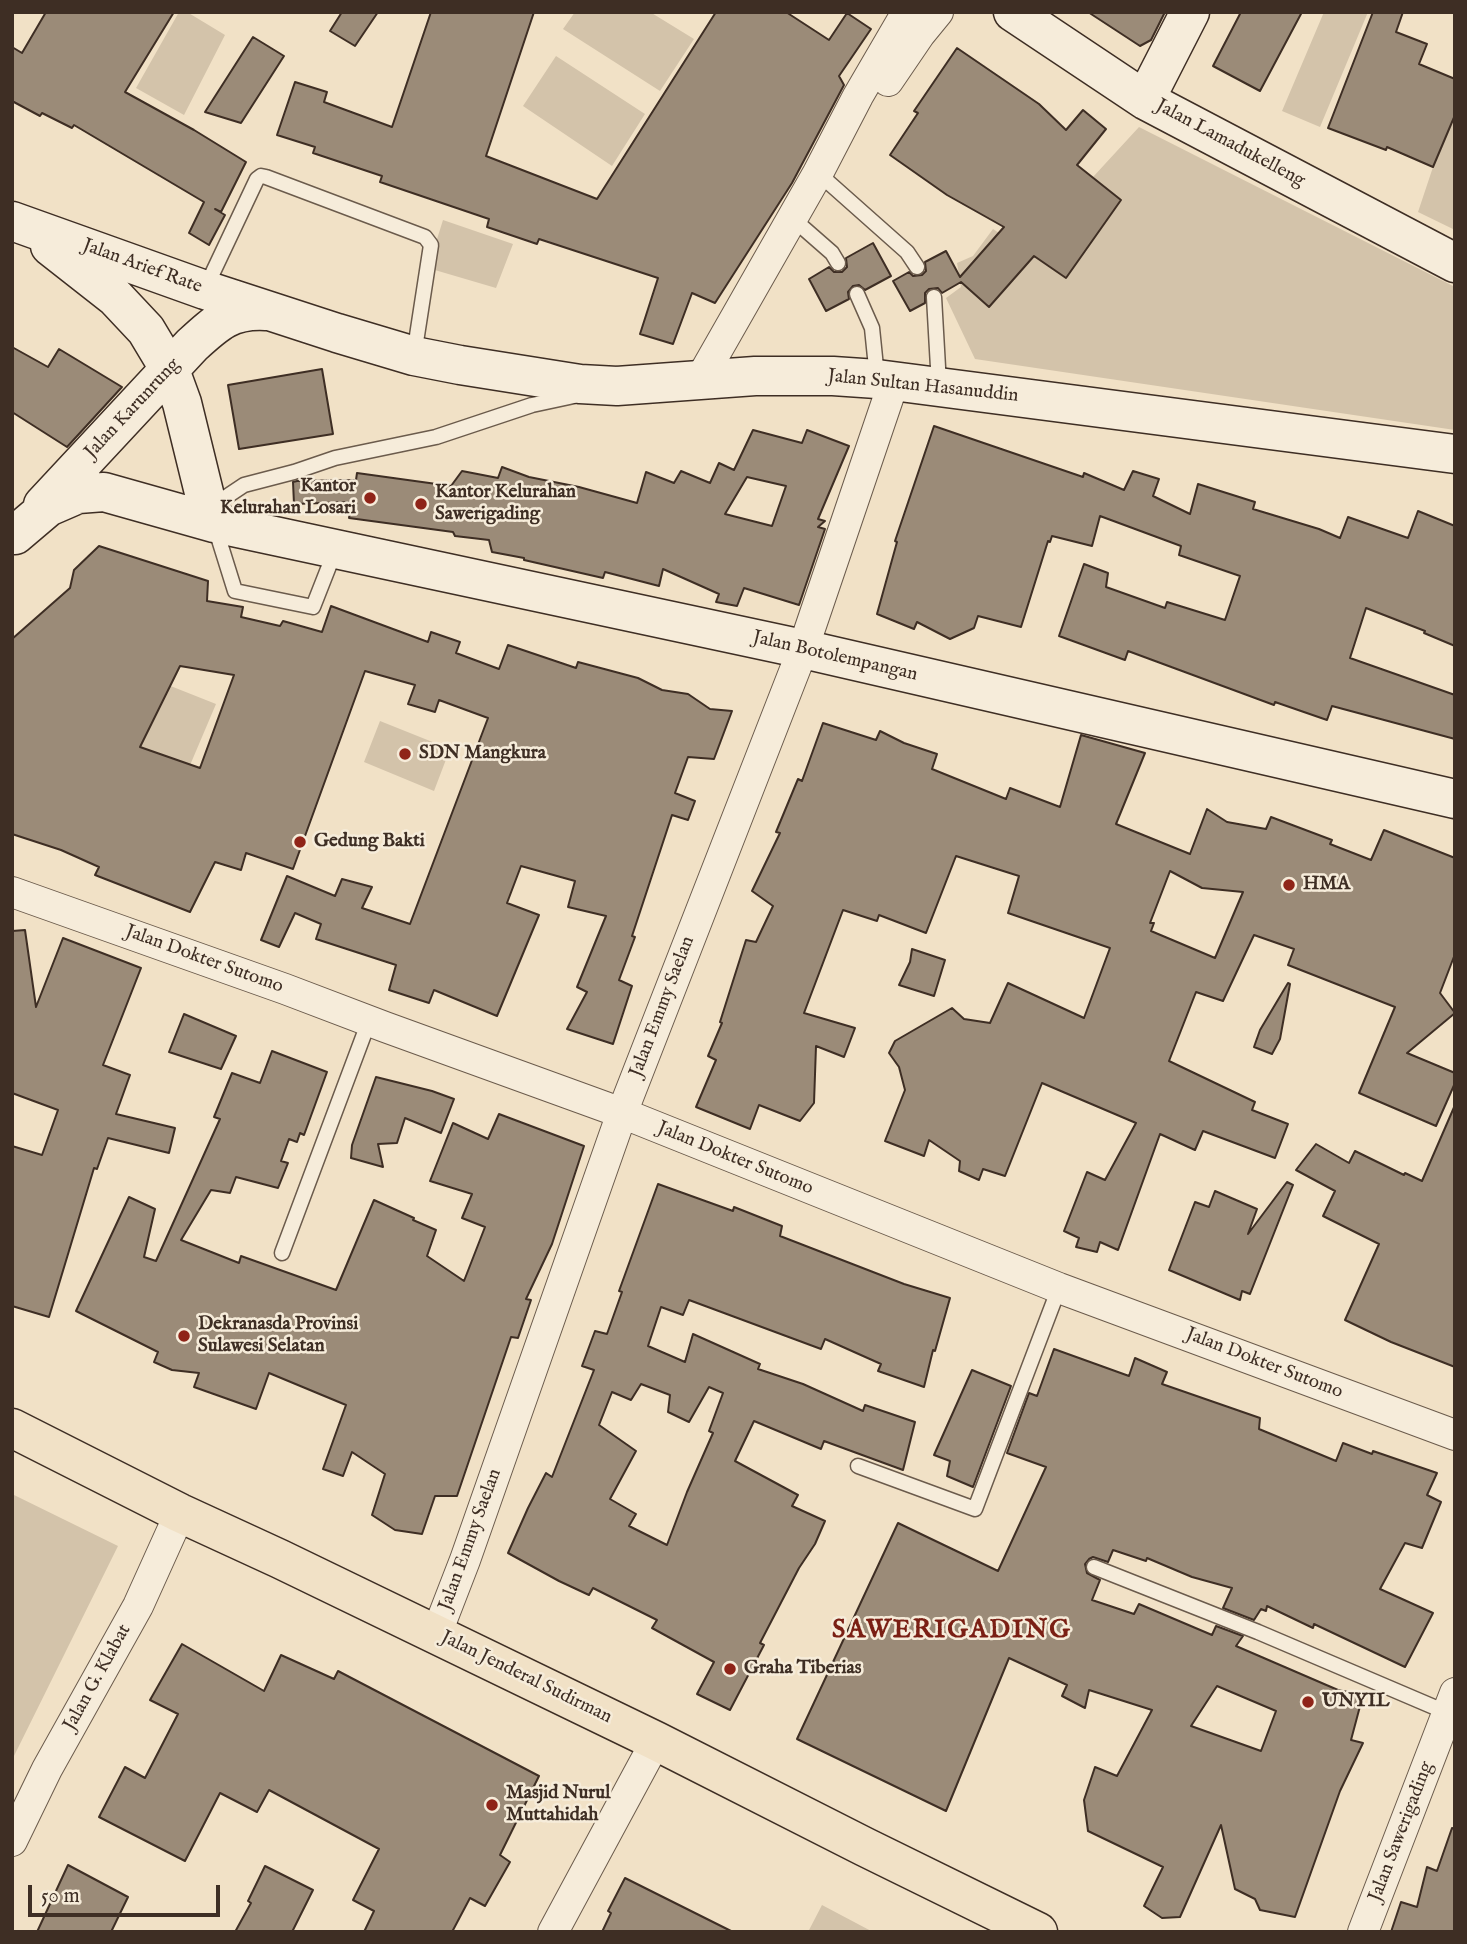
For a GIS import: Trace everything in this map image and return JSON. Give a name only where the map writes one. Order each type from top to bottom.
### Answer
[{"type":"main road","name":"Jalan Jenderal Sudirman","points":[[12,1428],[180,1513],[656,1741],[1038,1932]]},
{"type":"street","points":[[700,380],[907,12]]},
{"type":"street","points":[[818,173],[938,12]]},
{"type":"street","name":"Jalan Lamadukelleng","points":[[1013,12],[1145,100],[1455,263]]},
{"type":"street","points":[[1145,100],[1190,12]]},
{"type":"street","points":[[13,221],[70,260],[115,297],[146,330],[170,370],[182,403],[211,518]]},
{"type":"street","name":"Jalan Arief Rate","points":[[13,221],[272,312]]},
{"type":"street","name":"Jalan Karunrung","points":[[14,537],[212,326],[248,310],[272,312]]},
{"type":"street","name":"Jalan Sultan Hasanuddin","points":[[272,312],[414,356],[580,384],[617,386],[781,376],[886,380],[1455,454]]},
{"type":"street","name":"Jalan Emmy Saelan","points":[[436,1635],[465,1560],[622,1113],[803,649],[886,380]]},
{"type":"street","name":"Jalan Botolempangan","points":[[14,537],[48,507],[78,494],[104,492],[336,550],[803,649],[1455,799]]},
{"type":"street","name":"Jalan Dokter Sutomo","points":[[12,892],[622,1113],[1059,1288],[1455,1435]]},
{"type":"street","name":"Jalan G. Klabat","points":[[12,1841],[47,1769],[138,1606],[180,1513]]},
{"type":"street","name":"Jalan Sawerigading","points":[[1363,1932],[1451,1703]]},
{"type":"street","points":[[553,1932],[656,1741]]},
{"type":"lane","points":[[818,173],[907,252],[917,267]]},
{"type":"lane","points":[[205,290],[257,179],[266,177],[429,240],[431,245],[414,356]]},
{"type":"lane","points":[[792,218],[832,253],[838,263]]},
{"type":"lane","points":[[857,294],[872,328],[886,380]]},
{"type":"lane","points":[[934,298],[939,387]]},
{"type":"lane","points":[[336,550],[313,607],[270,600],[235,591],[211,518],[226,497],[244,485],[335,458],[436,437],[532,405],[617,386]]},
{"type":"lane","points":[[282,1253],[369,1021]]},
{"type":"lane","points":[[858,1466],[975,1509],[1059,1288]]},
{"type":"lane","points":[[1094,1567],[1258,1632],[1451,1703]]},
{"type":"shaded area","points":[[179,12],[187,12],[225,35],[184,115],[136,88]]},
{"type":"shaded area","points":[[575,12],[650,12],[694,39],[660,91],[563,29]]},
{"type":"shaded area","points":[[1324,12],[1368,12],[1320,127],[1282,111]]},
{"type":"shaded area","points":[[556,56],[645,114],[612,166],[523,106]]},
{"type":"shaded area","points":[[1455,115],[1455,230],[1418,212]]},
{"type":"shaded area","points":[[1139,127],[1455,287],[1455,430],[975,359],[946,298],[961,287],[957,263],[973,256],[993,229],[1065,277],[1121,200],[1093,177]]},
{"type":"shaded area","points":[[443,220],[513,244],[496,288],[428,268]]},
{"type":"shaded area","points":[[163,683],[216,704],[185,777],[125,753]]},
{"type":"shaded area","points":[[380,721],[450,749],[434,791],[364,762]]},
{"type":"shaded area","points":[[12,1494],[118,1546],[12,1760]]},
{"type":"shaded area","points":[[822,1905],[873,1932],[808,1932]]},
{"type":"building","points":[[46,12],[174,12],[125,92],[246,162],[221,212],[215,209],[225,215],[209,245],[189,233],[204,202],[74,125],[72,128],[42,113],[40,116],[12,101],[12,47],[22,53]]},
{"type":"building","points":[[342,12],[378,12],[355,46],[330,31]]},
{"type":"building","points":[[431,12],[534,12],[486,156],[597,199],[716,12],[786,12],[829,40],[847,13],[871,29],[839,76],[844,85],[792,183],[715,303],[692,293],[673,344],[640,334],[658,278],[539,239],[537,244],[487,227],[489,219],[380,182],[382,176],[313,153],[315,147],[277,135],[295,82],[327,92],[324,102],[392,127]]},
{"type":"building","points":[[1088,12],[1165,12],[1151,40],[1140,46]]},
{"type":"building","points":[[1241,12],[1302,12],[1260,91],[1213,66]]},
{"type":"building","points":[[1373,12],[1403,12],[1396,32],[1427,44],[1419,64],[1455,79],[1455,115],[1433,167],[1387,147],[1386,150],[1328,128]]},
{"type":"building","points":[[253,37],[284,56],[241,123],[205,112]]},
{"type":"building","points":[[957,48],[1039,104],[1066,130],[1083,110],[1106,129],[1077,165],[1121,200],[1066,278],[1034,256],[989,307],[961,282],[942,293],[938,288],[929,289],[925,293],[925,303],[910,311],[893,281],[909,272],[913,276],[922,275],[926,271],[925,262],[946,251],[960,277],[1004,227],[947,195],[890,155],[918,113],[914,111]]},
{"type":"building","points":[[873,243],[891,276],[865,290],[859,285],[853,286],[848,292],[849,299],[826,311],[809,279],[829,267],[834,272],[842,272],[847,267],[846,258]]},
{"type":"building","points":[[12,347],[48,367],[59,349],[122,387],[67,447],[12,412]]},
{"type":"building","points":[[322,369],[333,434],[239,449],[228,385]]},
{"type":"building","points":[[934,426],[1083,477],[1084,473],[1124,490],[1133,471],[1159,479],[1153,496],[1190,514],[1198,484],[1255,502],[1253,509],[1340,538],[1348,517],[1408,538],[1418,511],[1455,526],[1455,646],[1366,608],[1350,658],[1455,695],[1455,739],[1332,706],[1327,720],[1275,702],[1274,705],[1128,651],[1125,660],[1059,636],[1084,564],[1108,573],[1106,587],[1165,608],[1167,602],[1225,620],[1240,576],[1179,555],[1181,546],[1100,516],[1092,546],[1052,536],[1050,542],[1048,541],[1021,627],[978,616],[974,628],[950,639],[917,622],[914,629],[877,614],[897,542],[895,541]]},
{"type":"building","points":[[753,430],[802,443],[807,430],[849,446],[818,519],[825,521],[818,527],[825,529],[799,605],[744,588],[737,606],[716,602],[719,594],[663,569],[659,586],[605,572],[603,578],[524,560],[492,552],[489,540],[455,536],[453,532],[349,518],[352,502],[294,504],[293,482],[356,480],[357,473],[451,486],[462,471],[498,478],[502,467],[529,477],[637,503],[646,472],[674,483],[681,471],[710,483],[719,463],[734,470]],"holes":[[[747,477],[786,486],[772,526],[725,514]]]},
{"type":"building","points":[[99,546],[208,581],[207,601],[243,607],[241,617],[280,626],[283,621],[322,632],[331,606],[428,642],[431,632],[460,642],[456,653],[499,669],[508,645],[576,668],[578,662],[638,678],[662,690],[688,694],[710,709],[732,711],[714,759],[688,757],[675,793],[695,801],[688,820],[672,815],[619,980],[632,986],[613,1044],[567,1029],[587,992],[577,987],[606,916],[568,907],[575,881],[521,866],[507,903],[539,915],[497,1016],[434,990],[429,1003],[389,990],[396,965],[316,939],[321,924],[295,913],[279,947],[261,940],[287,876],[335,896],[342,879],[372,887],[362,908],[410,924],[488,718],[439,700],[435,712],[408,704],[415,685],[365,671],[293,869],[246,853],[241,870],[215,862],[190,912],[95,875],[99,867],[61,850],[12,834],[12,639],[70,588],[74,570]],"holes":[[[180,666],[234,675],[200,768],[140,747]]]},
{"type":"building","points":[[823,723],[876,740],[880,731],[904,743],[937,754],[932,769],[1006,799],[1010,788],[1060,807],[1081,735],[1145,753],[1116,824],[1190,854],[1207,809],[1227,822],[1266,829],[1271,817],[1332,840],[1330,844],[1371,860],[1384,830],[1455,858],[1455,954],[1440,993],[1455,1013],[1407,1053],[1455,1073],[1455,1083],[1436,1126],[1359,1093],[1395,1007],[1288,965],[1294,949],[1254,935],[1223,1001],[1196,992],[1169,1061],[1255,1102],[1252,1110],[1288,1124],[1275,1158],[1203,1131],[1195,1150],[1160,1134],[1118,1250],[1100,1242],[1097,1252],[1076,1247],[1079,1238],[1064,1231],[1087,1172],[1105,1180],[1136,1123],[1042,1083],[1005,1176],[983,1169],[979,1180],[959,1171],[960,1161],[929,1140],[924,1156],[885,1141],[905,1090],[899,1067],[889,1053],[895,1041],[952,1008],[964,1019],[990,1023],[1008,983],[1084,1018],[1110,948],[1008,913],[1019,876],[956,856],[926,933],[879,915],[877,921],[843,910],[804,1013],[855,1028],[844,1057],[816,1046],[814,1103],[800,1121],[759,1105],[750,1129],[696,1107],[716,1060],[708,1056],[722,1023],[720,1022],[746,940],[756,942],[773,906],[752,891],[780,833],[776,832],[798,779],[802,781]],"holes":[[[1170,871],[1202,888],[1243,892],[1215,958],[1151,931],[1154,923],[1150,923]]]},
{"type":"building","points":[[25,930],[36,1007],[63,938],[141,968],[103,1065],[130,1075],[116,1114],[175,1128],[169,1153],[108,1138],[97,1169],[94,1168],[49,1317],[12,1306],[12,1146],[42,1155],[58,1110],[12,1093],[12,931]]},
{"type":"building","points":[[912,949],[945,960],[934,996],[899,985],[910,962]]},
{"type":"building","points":[[1288,983],[1290,984],[1280,1039],[1272,1054],[1254,1047],[1260,1030]]},
{"type":"building","points":[[184,1014],[236,1036],[221,1069],[169,1052]]},
{"type":"building","points":[[272,1051],[327,1072],[304,1135],[300,1133],[297,1142],[289,1139],[281,1161],[288,1163],[278,1188],[236,1177],[230,1193],[211,1190],[181,1240],[239,1263],[241,1256],[336,1290],[374,1200],[436,1230],[427,1256],[464,1281],[485,1227],[462,1218],[472,1194],[430,1181],[453,1123],[488,1139],[499,1114],[584,1146],[552,1244],[526,1299],[531,1300],[518,1338],[511,1337],[457,1496],[435,1496],[422,1534],[395,1530],[372,1515],[385,1474],[352,1452],[343,1476],[323,1469],[346,1405],[269,1373],[256,1409],[194,1387],[199,1373],[172,1370],[154,1362],[158,1352],[76,1311],[129,1197],[155,1209],[144,1257],[156,1261],[220,1119],[214,1117],[232,1073],[260,1083]]},
{"type":"building","points":[[376,1077],[454,1099],[441,1133],[405,1118],[397,1143],[378,1144],[383,1167],[351,1158],[352,1145]]},
{"type":"building","points":[[1455,1105],[1455,1367],[1391,1342],[1345,1320],[1379,1244],[1323,1216],[1335,1191],[1296,1170],[1316,1144],[1349,1163],[1355,1151],[1422,1181]]},
{"type":"building","points":[[1287,1182],[1293,1185],[1250,1294],[1242,1291],[1240,1300],[1169,1270],[1195,1202],[1209,1207],[1215,1191],[1257,1209],[1248,1234]]},
{"type":"building","points":[[658,1184],[733,1211],[734,1207],[782,1226],[780,1236],[904,1284],[950,1298],[924,1387],[878,1371],[881,1364],[825,1339],[821,1349],[689,1300],[683,1315],[661,1307],[648,1346],[685,1362],[693,1334],[760,1364],[758,1369],[803,1384],[863,1411],[865,1405],[915,1422],[903,1470],[824,1441],[821,1449],[754,1421],[735,1461],[798,1495],[792,1506],[825,1521],[760,1643],[764,1645],[730,1710],[697,1694],[714,1662],[652,1628],[657,1620],[593,1588],[589,1595],[508,1553],[546,1473],[552,1477],[594,1370],[582,1366],[595,1331],[607,1334],[622,1292],[619,1291]],"holes":[[[641,1384],[670,1395],[668,1412],[689,1422],[709,1387],[723,1393],[709,1431],[713,1433],[667,1545],[629,1526],[636,1514],[610,1499],[636,1451],[599,1425],[612,1392],[631,1400]]]},
{"type":"building","points":[[1054,1349],[1129,1376],[1135,1358],[1167,1372],[1162,1384],[1260,1418],[1259,1429],[1336,1461],[1343,1443],[1437,1473],[1427,1495],[1441,1502],[1422,1548],[1405,1543],[1380,1589],[1433,1613],[1405,1667],[1314,1624],[1313,1628],[1267,1606],[1266,1611],[1261,1609],[1254,1620],[1223,1608],[1232,1588],[1192,1577],[1147,1558],[1146,1561],[1113,1550],[1108,1562],[1093,1557],[1085,1564],[1087,1573],[1100,1580],[1092,1600],[1134,1614],[1139,1604],[1212,1635],[1216,1626],[1243,1636],[1236,1646],[1338,1690],[1363,1695],[1351,1740],[1363,1743],[1340,1791],[1295,1917],[1260,1910],[1255,1899],[1235,1889],[1221,1825],[1180,1917],[1162,1918],[1144,1906],[1163,1867],[1088,1831],[1084,1800],[1095,1767],[1117,1776],[1152,1710],[1089,1690],[1085,1708],[1062,1696],[1067,1685],[1009,1658],[946,1811],[797,1739],[898,1523],[998,1571],[1046,1467],[1007,1453],[1029,1393],[1037,1396]],"holes":[[[1217,1686],[1276,1711],[1261,1751],[1191,1726]]]},
{"type":"building","points":[[972,1370],[1011,1386],[973,1487],[947,1476],[950,1461],[934,1455]]},
{"type":"building","points":[[182,1644],[264,1691],[281,1655],[334,1679],[338,1671],[539,1776],[500,1855],[510,1862],[485,1906],[470,1898],[452,1932],[364,1932],[374,1911],[353,1900],[379,1849],[269,1790],[257,1812],[220,1793],[185,1861],[99,1817],[125,1767],[145,1778],[178,1714],[150,1700]]},
{"type":"building","points":[[1452,1828],[1455,1829],[1455,1932],[1391,1932],[1401,1902],[1417,1907],[1427,1867],[1437,1871]]},
{"type":"building","points":[[68,1865],[128,1897],[111,1932],[37,1932]]},
{"type":"building","points":[[265,1866],[313,1890],[292,1932],[235,1932],[251,1903],[248,1901]]},
{"type":"building","points":[[625,1878],[733,1932],[602,1932],[611,1913],[608,1911]]},
{"type":"place","name":"Kantor Kelurahan Losari","points":[[370,498]]},
{"type":"place","name":"Kantor Kelurahan Sawerigading","points":[[421,504]]},
{"type":"place","name":"SDN Mangkura","points":[[405,754]]},
{"type":"place","name":"Gedung Bakti","points":[[300,842]]},
{"type":"place","name":"HMA","points":[[1289,885]]},
{"type":"place","name":"Dekranasda Provinsi Sulawesi Selatan","points":[[184,1336]]},
{"type":"place","name":"Graha Tiberias","points":[[730,1669]]},
{"type":"place","name":"UNYIL","points":[[1308,1702]]},
{"type":"place","name":"Masjid Nurul Muttahidah","points":[[492,1805]]},
{"type":"district","name":"SAWERIGADING","points":[[952,1632]]}]
